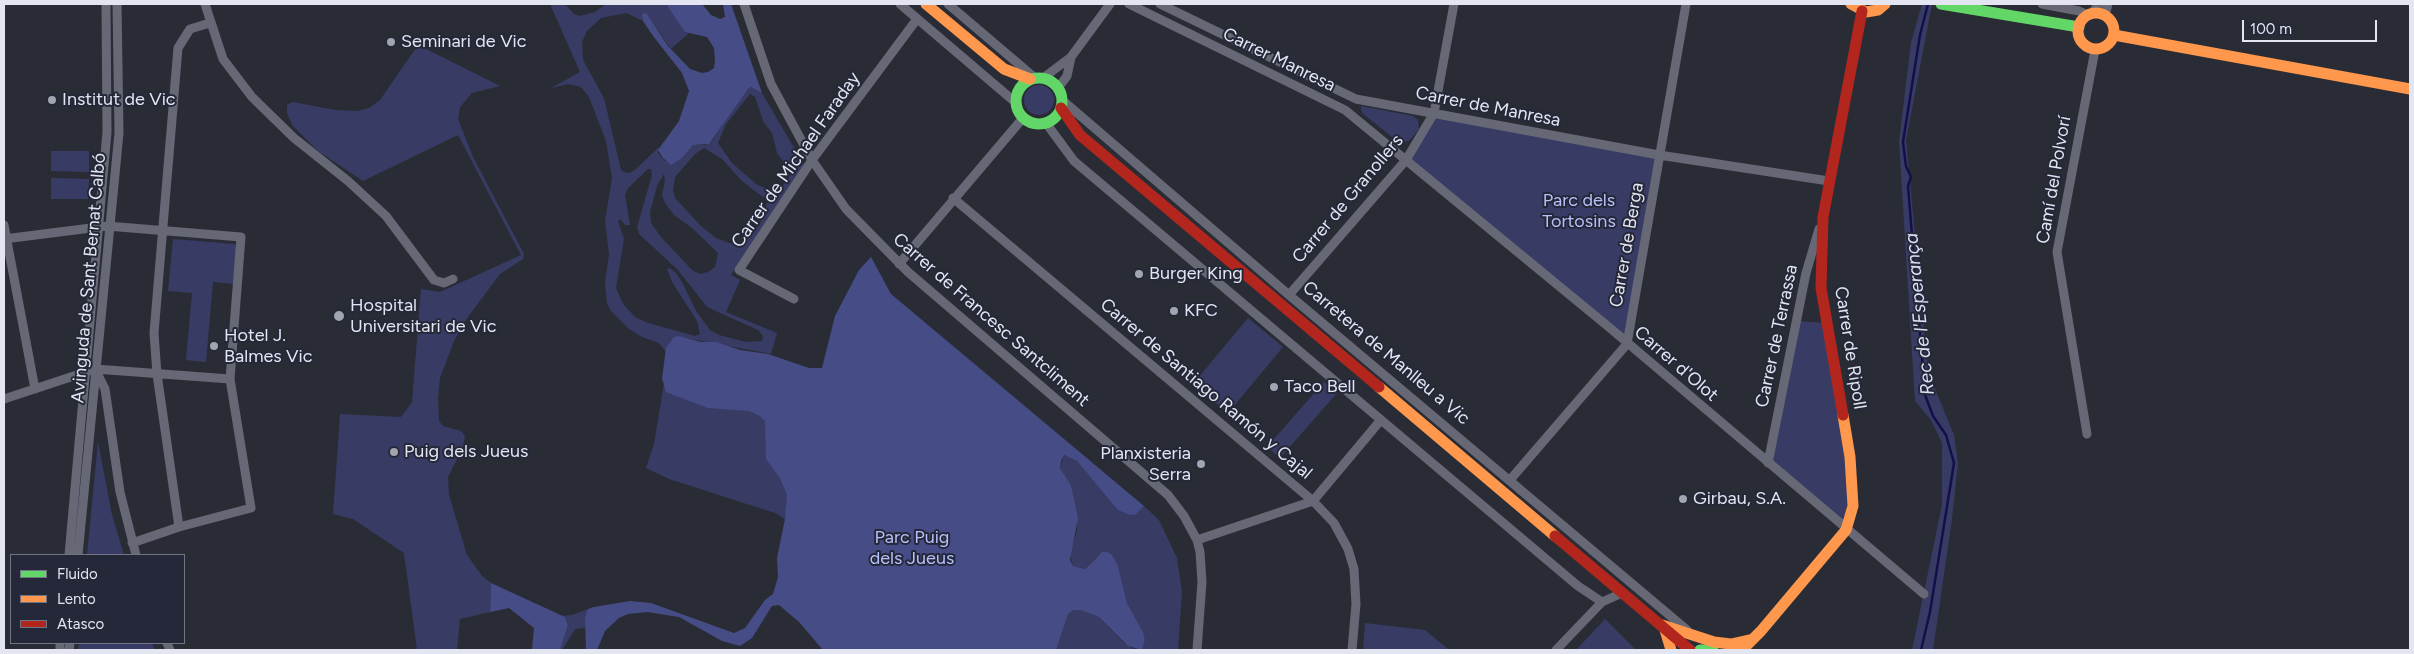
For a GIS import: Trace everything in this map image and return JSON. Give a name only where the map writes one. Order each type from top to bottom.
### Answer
[{"type":"street","name":"Avinguda de Sant Bernat Calbó","points":[[78,554],[91,370],[98,228],[107,132],[106,4]]},
{"type":"street","name":"Avinguda de Sant Bernat Calbó","points":[[69,554],[91,370],[111,226],[118,133],[117,4]]},
{"type":"street","points":[[205,4],[223,58],[252,97],[294,138],[348,181],[386,216],[434,280],[444,283],[453,279]]},
{"type":"street","name":"Carrer de Francesc Santcliment","points":[[744,4],[771,84],[812,160],[846,209],[899,264],[1168,495],[1184,516],[1197,540],[1202,582],[1196,650]]},
{"type":"street","points":[[900,4],[1016,97]]},
{"type":"street","points":[[926,4],[1004,69],[1052,82],[1060,99]]},
{"type":"street","points":[[948,4],[1036,78]]},
{"type":"street","points":[[1016,97],[1022,85],[1071,57],[1110,4]]},
{"type":"street","name":"Carrer Manresa","points":[[1129,4],[1345,110],[1406,160]]},
{"type":"street","name":"Carrer de Manresa","points":[[1160,4],[1356,99],[1660,155],[1829,181]]},
{"type":"street","name":"Carrer de Granollers","points":[[1288,295],[1406,160],[1434,113],[1454,4]]},
{"type":"street","name":"Carrer de Berga","points":[[1627,344],[1686,4]]},
{"type":"street","points":[[1851,4],[1862,11],[1874,11],[1885,4]]},
{"type":"street","points":[[1944,4],[1987,8],[2079,26]]},
{"type":"street","points":[[2042,4],[2089,15],[2106,10],[2112,22],[2114,35],[2107,46],[2095,50],[2089,48],[2080,39],[2079,26],[2089,15],[2099,4]]},
{"type":"street","name":"Carrer de Ripoll","points":[[1738,650],[1756,640],[1846,530],[1853,506],[1850,457],[1822,288],[1823,217],[1862,11]]},
{"type":"street","name":"Carrer de Michael Faraday","points":[[794,299],[738,270],[812,160],[917,18]]},
{"type":"street","points":[[179,527],[156,374],[154,333],[178,48],[190,29],[210,23]]},
{"type":"street","points":[[2114,35],[2410,89]]},
{"type":"street","name":"Camí del Polvorí","points":[[2087,434],[2057,252],[2095,50]]},
{"type":"street","points":[[1004,69],[1023,118],[1033,123],[1048,122],[1057,115],[1071,57]]},
{"type":"street","name":"Carretera de Manlleu a Vic","points":[[1060,99],[1074,130]]},
{"type":"street","name":"Carretera de Manlleu a Vic","points":[[1060,99],[1288,295],[1689,632]]},
{"type":"street","points":[[899,264],[953,198],[1023,118]]},
{"type":"street","points":[[1048,122],[1074,161],[1380,421],[1578,586],[1602,602]]},
{"type":"street","name":"Carretera de Manlleu a Vic","points":[[1048,122],[1074,130],[1690,650]]},
{"type":"street","name":"Carrer d'Olot","points":[[1406,160],[1924,594]]},
{"type":"street","name":"Carrer de Santiago Ramón y Cajal","points":[[953,198],[1313,501],[1334,523],[1348,549],[1354,569],[1356,604],[1352,650]]},
{"type":"street","name":"Carrer de Terrassa","points":[[1768,463],[1806,273],[1823,217]]},
{"type":"street","points":[[4,225],[5,239],[35,389]]},
{"type":"street","points":[[5,239],[111,226],[241,238],[230,379],[251,508],[179,527],[132,543]]},
{"type":"street","points":[[1510,480],[1627,344]]},
{"type":"street","points":[[4,398],[91,370],[230,379]]},
{"type":"street","points":[[91,370],[105,389],[120,492],[136,554]]},
{"type":"street","points":[[1197,540],[1313,501],[1380,421]]},
{"type":"street","points":[[1556,650],[1602,602],[1622,593]]},
{"type":"street","points":[[1661,627],[1671,650]]},
{"type":"street","name":"Carretera de Manlleu a Vic","points":[[1661,627],[1689,632],[1714,642],[1731,644],[1756,640]]},
{"type":"street","points":[[1700,650],[1713,650]]},
{"type":"green space","points":[[550,4],[565,4],[574,14],[580,16],[595,12],[606,4],[666,4],[688,34],[671,49],[647,14],[642,18],[643,21],[626,13],[601,18],[587,31],[582,42],[583,60],[604,98],[621,170],[630,173],[659,147],[658,153],[665,161],[682,158],[693,145],[706,145],[712,141],[743,93],[751,87],[762,93],[804,165],[731,275],[740,280],[726,312],[777,333],[771,354],[676,336],[946,405],[786,512],[785,519],[775,513],[669,479],[646,468],[654,444],[671,341],[666,352],[659,343],[642,337],[629,329],[611,311],[607,303],[605,283],[609,254],[605,221],[612,178],[606,141],[589,97],[581,87],[569,84],[551,88],[580,72]],"holes":[[[750,94],[755,97],[764,123],[772,133],[777,153],[792,173],[779,191],[773,192],[756,184],[732,163],[718,143],[726,124]],[[704,148],[722,159],[742,181],[768,201],[760,224],[747,240],[738,244],[716,238],[701,226],[675,198],[673,190],[675,177],[695,154]],[[648,169],[651,169],[652,175],[637,227],[639,234],[678,270],[707,307],[758,330],[763,336],[762,341],[746,342],[719,335],[710,330],[696,311],[677,274],[670,268],[667,269],[672,282],[697,321],[700,334],[695,336],[648,323],[635,317],[623,304],[616,288],[624,239],[618,221],[620,219],[625,225],[630,225],[625,195],[628,188]],[[664,174],[665,181],[662,195],[665,203],[674,215],[692,228],[718,253],[715,267],[708,272],[701,274],[693,271],[661,237],[651,223],[650,212],[657,186]]]},
{"type":"green space","points":[[666,4],[702,4],[711,15],[720,19],[725,17],[723,4],[731,4],[762,93],[751,87],[748,89],[709,144],[693,145],[682,158],[671,165],[658,150],[679,121],[689,91],[682,73],[653,36],[643,21],[642,15],[644,13],[647,14],[668,46],[690,69],[702,73],[708,72],[714,68],[715,60],[714,48],[707,37],[685,32]]},
{"type":"green space","points":[[1922,4],[1932,4],[1906,140],[1928,372],[1954,435],[1958,463],[1933,650],[1912,650],[1942,505],[1942,443],[1931,420],[1915,401],[1899,141],[1911,43]]},
{"type":"green space","points":[[418,45],[500,86],[472,93],[460,107],[458,119],[473,157],[524,254],[523,259],[500,274],[465,321],[454,341],[440,378],[438,399],[439,421],[443,426],[461,431],[465,436],[463,447],[448,477],[449,495],[467,555],[482,576],[491,583],[490,612],[460,619],[457,650],[417,650],[404,553],[353,519],[333,514],[340,414],[401,417],[412,402],[421,289],[440,292],[521,255],[458,135],[363,181],[318,151],[292,125],[287,113],[287,105],[293,102],[335,110],[357,111],[369,108],[380,100]]},
{"type":"green space","points":[[1039,85],[1050,89],[1054,100],[1050,111],[1039,115],[1028,111],[1024,100],[1028,89]]},
{"type":"green space","points":[[1361,106],[1413,116],[1418,120],[1419,129],[1409,141],[1397,141],[1362,113]]},
{"type":"green space","name":"Parc dels Tortosins","points":[[1434,113],[1659,155],[1627,344],[1406,160]]},
{"type":"green space","points":[[51,151],[89,151],[89,172],[51,171]]},
{"type":"green space","points":[[51,178],[89,179],[88,199],[51,199]]},
{"type":"green space","points":[[173,239],[234,244],[237,247],[234,284],[213,282],[206,362],[186,360],[192,293],[168,291]]},
{"type":"green space","name":"Parc Puig dels Jueus","points":[[871,257],[891,294],[1144,506],[1136,514],[1130,515],[1118,510],[1077,461],[1064,455],[1060,468],[1071,485],[1078,518],[1070,560],[1073,566],[1085,569],[1102,552],[1112,555],[1118,566],[1127,603],[1143,632],[1145,640],[1142,650],[1128,646],[1099,617],[1080,610],[1074,610],[1068,614],[1056,650],[823,650],[799,622],[779,605],[772,606],[752,638],[740,646],[722,641],[679,617],[647,612],[628,614],[619,618],[605,631],[597,650],[586,650],[585,618],[588,609],[594,607],[630,601],[651,603],[734,633],[745,628],[765,600],[773,594],[778,577],[777,558],[785,519],[787,495],[780,478],[766,459],[765,421],[760,416],[749,411],[708,408],[666,392],[662,378],[666,348],[674,337],[679,336],[701,342],[716,342],[740,350],[768,354],[809,368],[822,368],[835,316],[859,270]]},
{"type":"green space","points":[[1248,318],[1283,347],[1228,413],[1193,384]]},
{"type":"green space","points":[[1797,321],[1827,323],[1850,457],[1846,530],[1768,463]]},
{"type":"green space","points":[[1324,382],[1337,393],[1280,458],[1267,447]]},
{"type":"green space","points":[[98,442],[112,515],[124,554],[87,554]]},
{"type":"green space","points":[[1064,455],[1077,461],[1107,496],[1136,513],[1144,506],[1159,520],[1177,558],[1182,592],[1178,650],[1142,650],[1145,640],[1143,632],[1127,603],[1118,566],[1097,556],[1085,569],[1073,566],[1070,554],[1077,530],[1076,511],[1071,485],[1060,468]]},
{"type":"green space","points":[[491,583],[565,617],[568,625],[560,650],[532,650],[534,628],[509,608],[490,612]]},
{"type":"green space","points":[[588,609],[585,628],[575,629],[562,650],[560,650],[568,625],[565,617],[562,616],[572,615]]},
{"type":"green space","points":[[1074,610],[1080,610],[1099,617],[1123,642],[1136,650],[1056,650],[1068,614]]},
{"type":"green space","points":[[1605,619],[1636,650],[1576,650]]},
{"type":"green space","points":[[1365,623],[1425,630],[1449,650],[1363,650]]},
{"type":"green space","points":[[79,644],[152,644],[155,650],[78,650]]},
{"type":"waterway","name":"Rec de l'Esperança","points":[[1921,650],[1930,612],[1954,463],[1946,435],[1933,416],[1925,395],[1908,186],[1911,177],[1906,166],[1903,142],[1920,35],[1928,4]]},
{"type":"traffic: fast","points":[[1941,4],[2079,27]]},
{"type":"traffic: fast","points":[[1034,78],[1044,78],[1058,88],[1062,101],[1058,114],[1052,120],[1044,124],[1034,124],[1020,114],[1016,106],[1016,96],[1026,82],[1034,78]]},
{"type":"traffic: fast","points":[[1700,650],[1713,650]]},
{"type":"traffic: slow","points":[[926,4],[1004,69],[1030,79]]},
{"type":"traffic: slow","points":[[1851,4],[1866,12],[1878,10],[1885,4]]},
{"type":"traffic: slow","points":[[2096,13],[2103,14],[2109,18],[2113,24],[2114,31],[2113,38],[2109,44],[2103,48],[2096,49],[2089,48],[2083,44],[2079,38],[2078,31],[2079,24],[2083,18],[2089,14],[2096,13]]},
{"type":"traffic: slow","points":[[2114,35],[2410,89]]},
{"type":"traffic: slow","points":[[1379,387],[1555,536]]},
{"type":"traffic: slow","points":[[1738,650],[1746,646],[1761,631],[1846,530],[1853,506],[1850,457],[1843,415]]},
{"type":"traffic: slow","points":[[1662,625],[1714,642],[1731,644],[1749,640]]},
{"type":"traffic: slow","points":[[1665,630],[1671,650]]},
{"type":"traffic: jam","points":[[1843,415],[1821,288],[1823,217],[1862,11]]},
{"type":"traffic: jam","points":[[1061,108],[1080,135],[1379,387]]},
{"type":"traffic: jam","points":[[1555,536],[1690,650]]},
{"type":"place","name":"Seminari de Vic","points":[[391,42]]},
{"type":"place","name":"Institut de Vic","points":[[52,100]]},
{"type":"place","name":"Burger King","points":[[1139,274]]},
{"type":"place","name":"KFC","points":[[1174,311]]},
{"type":"place","name":"Hospital Universitari de Vic","points":[[339,316]]},
{"type":"place","name":"Hotel J. Balmes Vic","points":[[214,346]]},
{"type":"place","name":"Taco Bell","points":[[1274,387]]},
{"type":"place","name":"Puig dels Jueus","points":[[394,452]]},
{"type":"place","name":"Planxisteria Serra","points":[[1201,464]]},
{"type":"place","name":"Girbau, S.A.","points":[[1683,499]]}]
